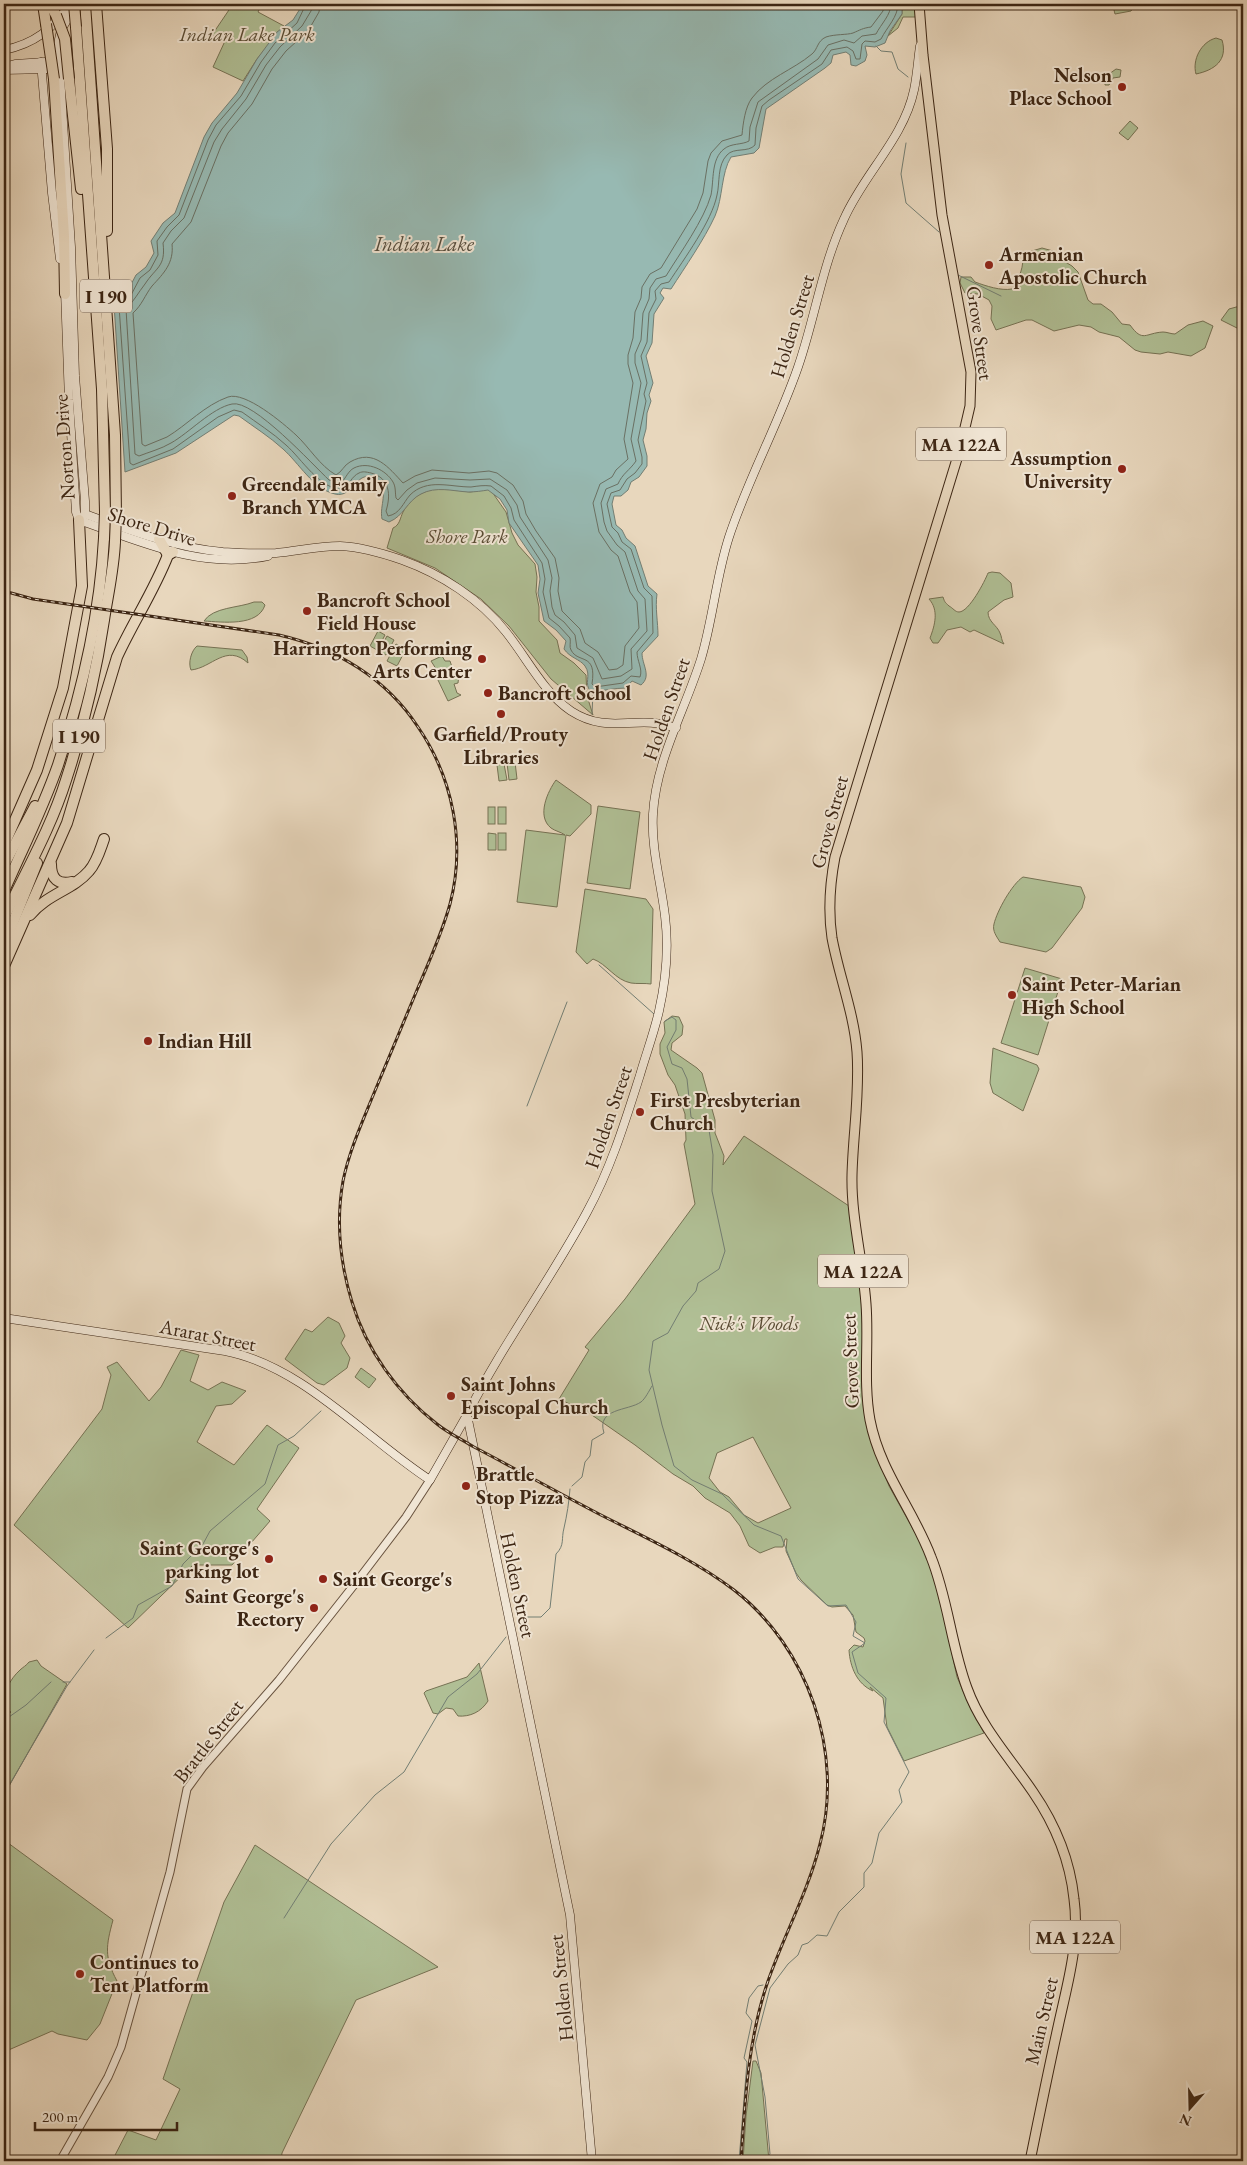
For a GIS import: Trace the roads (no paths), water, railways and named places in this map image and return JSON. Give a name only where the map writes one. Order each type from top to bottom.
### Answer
[{"type":"highway","points":[[43,4],[54,79],[64,236],[65,294]]},
{"type":"highway","points":[[50,4],[65,39],[76,156],[94,278]]},
{"type":"highway","points":[[94,47],[96,4]]},
{"type":"highway","points":[[81,5],[94,47]]},
{"type":"highway","name":"I 190","points":[[4,891],[57,766],[78,698],[92,637],[104,538],[104,438],[76,27],[81,5]]},
{"type":"highway","name":"I 190","points":[[4,918],[51,818],[66,780],[91,687],[110,592],[116,516],[115,435],[104,275],[107,228],[107,157],[94,47]]},
{"type":"highway","points":[[4,845],[37,770],[63,688],[82,586],[82,517]]},
{"type":"highway","points":[[4,966],[52,860],[72,807],[117,657],[128,632],[158,580],[169,553],[159,539]]},
{"type":"highway","points":[[4,865],[50,773],[57,766]]},
{"type":"highway","points":[[4,945],[48,834],[51,818]]},
{"type":"highway","points":[[21,928],[41,903],[80,879],[93,866],[104,839]]},
{"type":"highway","points":[[52,860],[51,873],[57,881],[66,883],[80,879]]},
{"type":"main road","points":[[4,50],[20,46],[41,36],[55,24],[70,4]]},
{"type":"main road","name":"Grove Street","points":[[919,4],[944,225],[971,372],[970,406],[966,429],[835,857],[830,909],[833,941],[853,1024],[858,1056],[852,1184],[854,1216],[866,1301],[868,1408],[871,1424],[891,1482],[918,1527],[939,1576],[957,1660],[971,1700],[989,1731]]},
{"type":"main road","name":"Norton Drive","points":[[81,5],[61,30],[58,44],[71,248],[82,517]]},
{"type":"main road","name":"Holden Street","points":[[592,2161],[570,1915],[466,1415],[583,1219],[619,1141],[654,1028],[664,987],[667,944],[665,912],[654,853],[652,817],[658,780],[702,654],[728,539],[797,370],[836,237],[854,198],[898,128],[914,89],[921,34]]},
{"type":"main road","points":[[4,69],[16,64],[60,64]]},
{"type":"main road","name":"Norton Drive","points":[[41,65],[52,193],[65,294],[69,408],[76,512],[82,517]]},
{"type":"main road","points":[[914,89],[920,83],[927,82]]},
{"type":"main road","name":"Shore Drive","points":[[82,517],[159,539],[214,551],[276,553]]},
{"type":"main road","name":"Shore Drive","points":[[82,517],[169,553],[198,558],[223,560],[256,558],[276,553],[330,546],[380,552],[420,567],[448,582],[490,616],[505,631],[555,698],[573,712],[602,724],[649,721],[676,728]]},
{"type":"main road","name":"Ararat Street","points":[[4,1318],[225,1351],[260,1361],[279,1370],[306,1387],[430,1480]]},
{"type":"main road","name":"Brattle Street","points":[[430,1480],[466,1415]]},
{"type":"main road","points":[[456,1433],[465,1433],[472,1441]]},
{"type":"main road","name":"Main Street","points":[[989,1731],[1039,1800],[1052,1824],[1066,1860],[1076,1911],[1072,1961],[1030,2161]]},
{"type":"street","name":"Brattle Street","points":[[60,2161],[108,2077],[121,2047],[170,1872],[187,1789],[203,1767],[279,1680],[358,1580],[409,1513],[430,1480]]},
{"type":"water","name":"Indian Lake","points":[[303,4],[902,4],[902,14],[890,31],[885,43],[875,47],[865,46],[867,55],[865,61],[856,66],[851,65],[850,55],[846,52],[833,55],[831,63],[825,68],[766,109],[759,148],[754,153],[731,157],[725,170],[718,209],[711,225],[671,289],[663,288],[660,293],[664,298],[654,314],[652,343],[646,356],[653,383],[649,395],[651,401],[647,413],[643,440],[647,456],[647,466],[639,477],[631,482],[628,490],[621,496],[614,496],[612,504],[616,525],[635,546],[648,586],[657,594],[658,636],[642,653],[646,678],[641,685],[632,681],[626,688],[591,692],[588,686],[588,673],[585,666],[566,652],[564,649],[566,641],[544,621],[538,593],[540,579],[538,565],[509,523],[507,510],[500,499],[488,490],[468,492],[432,490],[416,497],[398,516],[389,522],[382,519],[383,493],[380,484],[376,480],[364,477],[347,492],[341,494],[327,491],[313,481],[289,455],[267,436],[239,416],[234,415],[176,453],[125,472],[114,304],[126,294],[136,275],[146,267],[154,253],[151,241],[163,223],[175,213],[204,137],[212,123],[237,93],[257,59],[277,32],[293,20]]},
{"type":"waterway","points":[[876,46],[881,51],[892,52],[898,69],[908,77]]},
{"type":"waterway","points":[[906,143],[901,174],[906,203],[939,232]]},
{"type":"waterway","points":[[958,275],[1001,296]]},
{"type":"waterway","points":[[592,714],[593,692]]},
{"type":"waterway","points":[[599,965],[654,1014]]},
{"type":"waterway","points":[[527,1106],[567,1002]]},
{"type":"waterway","points":[[665,1021],[672,1017],[676,1020],[676,1030],[667,1047],[672,1064],[682,1068],[687,1079],[691,1117],[709,1130],[713,1155],[712,1191],[725,1251],[719,1269],[698,1283],[696,1291],[683,1306],[668,1333],[653,1341],[649,1370],[674,1466],[692,1480],[722,1494],[754,1525],[781,1536],[798,1579],[828,1606],[846,1605],[856,1622],[853,1636],[865,1643],[852,1652],[858,1673],[886,1698],[884,1722],[909,1772],[899,1790],[902,1802],[879,1833],[872,1863],[864,1873],[864,1887],[839,1912],[827,1936],[817,1935],[808,1943],[802,1945],[798,1955],[788,1964],[770,1988],[755,2045],[765,2097],[770,2154],[765,2161]]},
{"type":"waterway","points":[[572,1486],[582,1477],[585,1462],[590,1456],[592,1440],[604,1433],[603,1425],[605,1419],[615,1412],[641,1402],[652,1386]]},
{"type":"waterway","points":[[106,1638],[133,1618],[138,1605],[172,1586],[183,1564],[203,1544],[210,1531],[265,1484],[278,1445],[294,1436],[321,1411]]},
{"type":"waterway","points":[[518,1623],[524,1617],[541,1617],[550,1608],[556,1554],[562,1545],[570,1489]]},
{"type":"waterway","points":[[284,1918],[331,1844],[375,1795],[404,1772],[448,1697],[477,1674],[506,1637]]},
{"type":"waterway","points":[[4,1794],[67,1686],[94,1650]]},
{"type":"waterway","points":[[4,1723],[51,1682]]},
{"type":"waterway","points":[[63,1682],[70,1682]]},
{"type":"waterway","points":[[739,2161],[747,2062],[744,2058],[752,2021],[746,2013],[749,1998],[758,1986],[763,1985]]},
{"type":"railway","points":[[4,591],[33,599],[279,635],[320,648],[358,668],[391,694],[418,727],[440,768],[448,789],[453,812],[457,858],[455,881],[450,904],[439,937],[360,1128],[343,1181],[340,1211],[340,1242],[348,1287],[358,1319],[374,1353],[396,1384],[422,1412],[437,1424],[474,1447],[668,1549],[702,1568],[734,1590],[760,1614],[782,1641],[800,1672],[814,1705],[823,1739],[827,1774],[826,1809],[815,1862],[774,1964],[761,2003],[749,2070],[741,2161]]},
{"type":"place","name":"Nelson Place School","points":[[1122,87]]},
{"type":"place","name":"Armenian Apostolic Church","points":[[989,265]]},
{"type":"place","name":"Assumption University","points":[[1122,469]]},
{"type":"place","name":"Greendale Family Branch YMCA","points":[[232,496]]},
{"type":"place","name":"Bancroft School Field House","points":[[307,611]]},
{"type":"place","name":"Harrington Performing Arts Center","points":[[482,659]]},
{"type":"place","name":"Bancroft School","points":[[488,693]]},
{"type":"place","name":"Garfield/Prouty Libraries","points":[[501,714]]},
{"type":"place","name":"Saint Peter-Marian High School","points":[[1012,995]]},
{"type":"place","name":"Indian Hill","points":[[148,1041]]},
{"type":"place","name":"First Presbyterian Church","points":[[640,1112]]},
{"type":"place","name":"Saint Johns Episcopal Church","points":[[451,1396]]},
{"type":"place","name":"Brattle Stop Pizza","points":[[466,1486]]},
{"type":"place","name":"Saint George's parking lot","points":[[269,1559]]},
{"type":"place","name":"Saint George's","points":[[323,1579]]},
{"type":"place","name":"Saint George's Rectory","points":[[314,1608]]},
{"type":"place","name":"Continues to Tent Platform","points":[[80,1974]]},
{"type":"park label","name":"Indian Lake Park","points":[[247,34]]},
{"type":"park label","name":"Shore Park","points":[[467,536]]},
{"type":"park label","name":"Nick's Woods","points":[[749,1323]]}]
